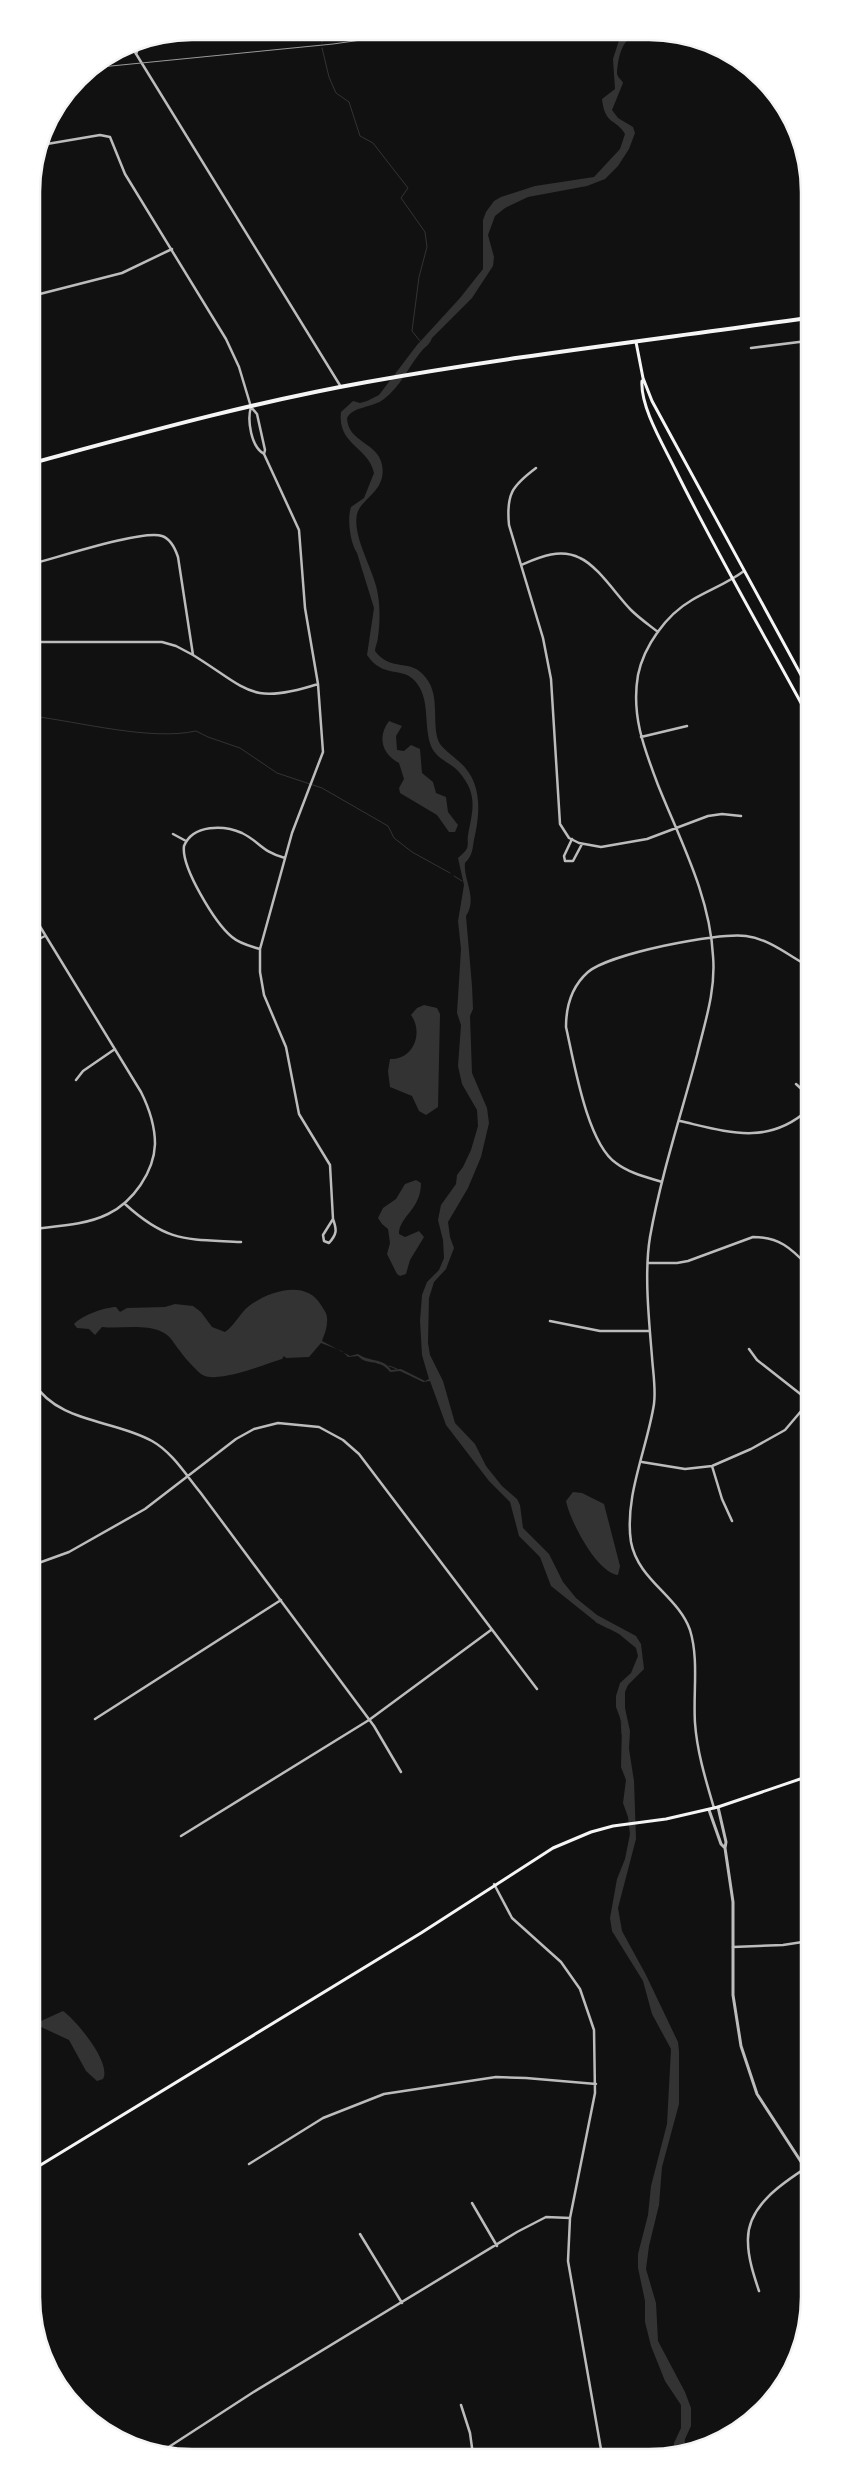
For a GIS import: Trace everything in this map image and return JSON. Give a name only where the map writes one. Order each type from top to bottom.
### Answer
[{"type":"main road","points":[[40,461],[251,407],[366,382],[801,319]]},
{"type":"main road","points":[[636,342],[643,378],[652,401],[801,675]]},
{"type":"main road","points":[[643,378],[642,388],[653,423],[700,518],[801,703]]},
{"type":"main road","points":[[40,2165],[421,1933],[494,1884],[553,1848],[591,1832],[613,1826],[641,1823],[713,1808],[801,1779]]},
{"type":"street","points":[[137,51],[136,54],[341,387]]},
{"type":"street","points":[[48,144],[109,136],[125,174],[230,347],[239,367],[251,407],[257,414],[265,450],[264,454]]},
{"type":"street","points":[[40,294],[122,273],[172,249]]},
{"type":"street","points":[[751,348],[801,341]]},
{"type":"street","points":[[251,407],[248,416],[257,448],[264,454],[299,530],[305,608],[318,684],[323,752],[297,816],[260,949],[262,988],[286,1047],[299,1114],[330,1166],[333,1219],[337,1229],[336,1235],[329,1243],[324,1242],[323,1235],[333,1219]]},
{"type":"street","points":[[536,468],[510,492],[507,506],[509,525],[543,638],[551,679],[555,715],[560,824],[572,839],[582,844],[601,848],[622,845],[708,816],[722,814],[742,816]]},
{"type":"street","points":[[40,562],[143,535],[164,537],[173,546],[179,561],[193,655]]},
{"type":"street","points":[[521,566],[543,556],[560,553],[580,558],[589,564],[632,612],[658,632]]},
{"type":"street","points":[[725,1848],[721,1844],[701,1762],[695,1727],[694,1646],[689,1627],[679,1611],[652,1583],[641,1566],[632,1545],[629,1520],[631,1496],[642,1462],[655,1400],[648,1278],[650,1240],[662,1182],[680,1121],[712,996],[713,955],[705,903],[641,737],[634,705],[639,672],[646,651],[658,632],[688,602],[733,579],[744,570]]},
{"type":"street","points":[[40,642],[162,642],[176,646],[193,655],[238,685],[256,693],[284,694],[318,684]]},
{"type":"street","points":[[641,737],[687,726]]},
{"type":"street","points":[[260,949],[241,943],[223,928],[185,863],[184,848],[190,836],[202,830],[232,830],[250,838],[267,852],[285,858]]},
{"type":"street","points":[[173,834],[186,841]]},
{"type":"street","points":[[572,839],[564,856],[565,861],[572,861],[582,844]]},
{"type":"street","points":[[40,927],[141,1092],[148,1108],[155,1142],[144,1180],[125,1204],[107,1214],[87,1221],[40,1229]]},
{"type":"street","points":[[40,938],[45,936]]},
{"type":"street","points":[[662,1182],[626,1170],[614,1163],[602,1150],[594,1134],[570,1046],[566,1011],[570,994],[589,971],[602,964],[652,948],[710,939],[746,936],[774,945],[801,962]]},
{"type":"street","points":[[76,1080],[83,1071],[115,1049]]},
{"type":"street","points":[[796,1084],[801,1089]]},
{"type":"street","points":[[680,1121],[734,1134],[754,1134],[765,1133],[788,1124],[801,1115]]},
{"type":"street","points":[[125,1204],[146,1223],[170,1236],[241,1242]]},
{"type":"street","points":[[649,1262],[683,1262],[753,1238],[766,1237],[779,1240],[789,1246],[801,1259]]},
{"type":"street","points":[[550,1321],[600,1331],[650,1331]]},
{"type":"street","points":[[749,1349],[758,1360],[801,1396]]},
{"type":"street","points":[[40,1389],[52,1402],[70,1413],[121,1427],[155,1442],[171,1457],[188,1476],[281,1599],[369,1720],[402,1772]]},
{"type":"street","points":[[642,1462],[685,1469],[712,1466],[751,1449],[785,1430],[801,1411]]},
{"type":"street","points":[[40,1562],[69,1552],[145,1509],[236,1440],[254,1429],[278,1423],[319,1427],[343,1440],[359,1454],[537,1688]]},
{"type":"street","points":[[712,1466],[722,1499],[732,1520]]},
{"type":"street","points":[[95,1719],[227,1636],[281,1599]]},
{"type":"street","points":[[181,1836],[369,1720],[491,1630]]},
{"type":"street","points":[[713,1808],[726,1842],[725,1848],[733,1902],[733,1998],[741,2046],[757,2094],[801,2158]]},
{"type":"street","points":[[494,1884],[512,1918],[561,1962],[580,1989],[594,2030],[596,2084],[570,2218],[568,2261],[601,2449]]},
{"type":"street","points":[[733,1947],[784,1945],[801,1942]]},
{"type":"street","points":[[249,2164],[323,2118],[384,2094],[496,2077],[596,2084]]},
{"type":"street","points":[[759,2292],[747,2240],[753,2220],[762,2203],[778,2186],[801,2171]]},
{"type":"street","points":[[472,2203],[497,2246]]},
{"type":"street","points":[[169,2447],[252,2393],[546,2217],[570,2218]]},
{"type":"street","points":[[360,2234],[402,2303]]},
{"type":"street","points":[[460,2405],[470,2433],[472,2449]]},
{"type":"shaded area","points":[[619,40],[627,40],[621,50],[618,62],[617,74],[623,83],[612,110],[618,118],[633,127],[635,133],[629,149],[618,166],[605,179],[587,186],[528,197],[505,208],[495,216],[488,235],[494,257],[493,266],[472,298],[432,338],[390,394],[379,402],[354,411],[347,418],[352,433],[375,451],[382,465],[383,474],[381,481],[359,508],[356,523],[378,595],[379,626],[375,651],[388,662],[414,668],[426,678],[433,692],[436,733],[439,743],[470,775],[475,784],[478,804],[477,824],[472,850],[470,857],[465,863],[471,903],[466,916],[473,1009],[470,1016],[472,1073],[487,1108],[489,1123],[481,1157],[468,1188],[448,1222],[454,1248],[446,1269],[434,1282],[429,1298],[428,1343],[430,1355],[443,1381],[455,1423],[475,1444],[486,1466],[502,1486],[517,1499],[520,1505],[523,1528],[549,1554],[563,1582],[576,1598],[597,1615],[636,1636],[641,1644],[644,1669],[628,1685],[625,1692],[625,1708],[630,1731],[629,1749],[634,1781],[636,1839],[618,1908],[622,1931],[646,1975],[678,2042],[679,2104],[662,2167],[659,2205],[649,2246],[646,2269],[656,2303],[658,2341],[685,2392],[691,2408],[691,2426],[685,2444],[674,2447],[681,2428],[681,2405],[665,2381],[651,2346],[645,2322],[645,2301],[638,2268],[638,2254],[648,2215],[651,2186],[667,2124],[671,2049],[652,2014],[643,1981],[612,1931],[610,1918],[617,1879],[625,1859],[630,1834],[628,1817],[623,1803],[626,1780],[621,1767],[622,1723],[616,1707],[616,1696],[620,1683],[631,1673],[638,1656],[636,1648],[619,1634],[596,1622],[551,1586],[540,1557],[519,1536],[510,1502],[489,1481],[446,1425],[430,1381],[423,1382],[400,1371],[390,1372],[386,1367],[378,1363],[366,1361],[358,1356],[348,1357],[344,1353],[350,1356],[358,1354],[380,1362],[391,1370],[401,1369],[425,1381],[429,1379],[422,1355],[420,1321],[422,1295],[427,1282],[439,1270],[444,1258],[443,1240],[438,1220],[441,1205],[456,1184],[457,1175],[471,1150],[478,1126],[477,1110],[462,1084],[458,1066],[461,1025],[457,1013],[461,949],[458,921],[464,885],[458,858],[467,847],[472,795],[459,772],[436,754],[431,746],[425,704],[420,688],[415,681],[404,674],[379,667],[367,655],[374,608],[353,543],[349,518],[351,507],[364,498],[374,473],[366,457],[348,439],[344,432],[341,423],[341,412],[353,401],[360,403],[379,395],[417,345],[460,298],[483,269],[483,220],[494,201],[535,186],[594,177],[620,149],[625,134],[622,129],[608,118],[603,108],[602,99],[615,89],[613,59]]},
{"type":"shaded area","points":[[389,721],[402,726],[396,736],[397,750],[404,751],[411,745],[420,749],[422,773],[433,782],[436,793],[446,797],[448,812],[458,825],[455,832],[449,832],[437,815],[400,793],[399,788],[404,779],[399,763],[385,750],[382,739],[385,727]]},
{"type":"shaded area","points":[[424,1005],[437,1008],[440,1014],[438,1107],[426,1115],[419,1111],[412,1096],[390,1087],[388,1071],[390,1059],[405,1055],[414,1044],[416,1030],[415,1022],[411,1015],[417,1008]]},
{"type":"shaded area","points":[[416,1180],[421,1183],[418,1200],[402,1222],[399,1234],[405,1237],[419,1231],[424,1237],[410,1260],[406,1274],[400,1276],[397,1274],[387,1254],[390,1243],[388,1229],[378,1218],[383,1208],[396,1199],[405,1184]]},
{"type":"shaded area","points":[[297,1290],[306,1292],[314,1297],[321,1305],[326,1313],[327,1320],[322,1341],[337,1349],[321,1343],[309,1357],[286,1358],[284,1356],[282,1359],[241,1372],[208,1377],[201,1374],[169,1337],[160,1331],[139,1327],[102,1327],[95,1335],[89,1329],[77,1328],[74,1324],[87,1315],[111,1307],[116,1307],[120,1312],[127,1308],[165,1307],[175,1304],[193,1306],[201,1312],[212,1327],[225,1332],[249,1306],[257,1301],[277,1292]]},
{"type":"shaded area","points":[[573,1492],[582,1493],[604,1504],[620,1566],[618,1575],[610,1572],[593,1556],[579,1533],[566,1501]]},
{"type":"shaded area","points":[[63,2011],[84,2032],[98,2053],[104,2072],[103,2079],[97,2081],[86,2071],[69,2040],[41,2027],[41,2021]]},
{"type":"waterway","points":[[322,48],[329,77],[336,93],[349,102],[360,136],[373,143],[408,188],[401,198],[425,232],[427,247],[419,277],[412,331],[420,341]]},
{"type":"waterway","points":[[40,717],[115,730],[158,734],[196,731],[240,748],[277,773],[322,788],[388,826],[394,838],[412,852],[450,873]]},
{"type":"waterway","points":[[454,876],[462,881]]},
{"type":"waterway","points":[[377,1363],[385,1365]]},
{"type":"waterway","points":[[389,1366],[397,1369]]},
{"type":"waterway","points":[[596,1622],[608,1628]]},
{"type":"waterway","points":[[621,1718],[622,1734]]},
{"type":"railway","points":[[107,66],[361,40]]}]
